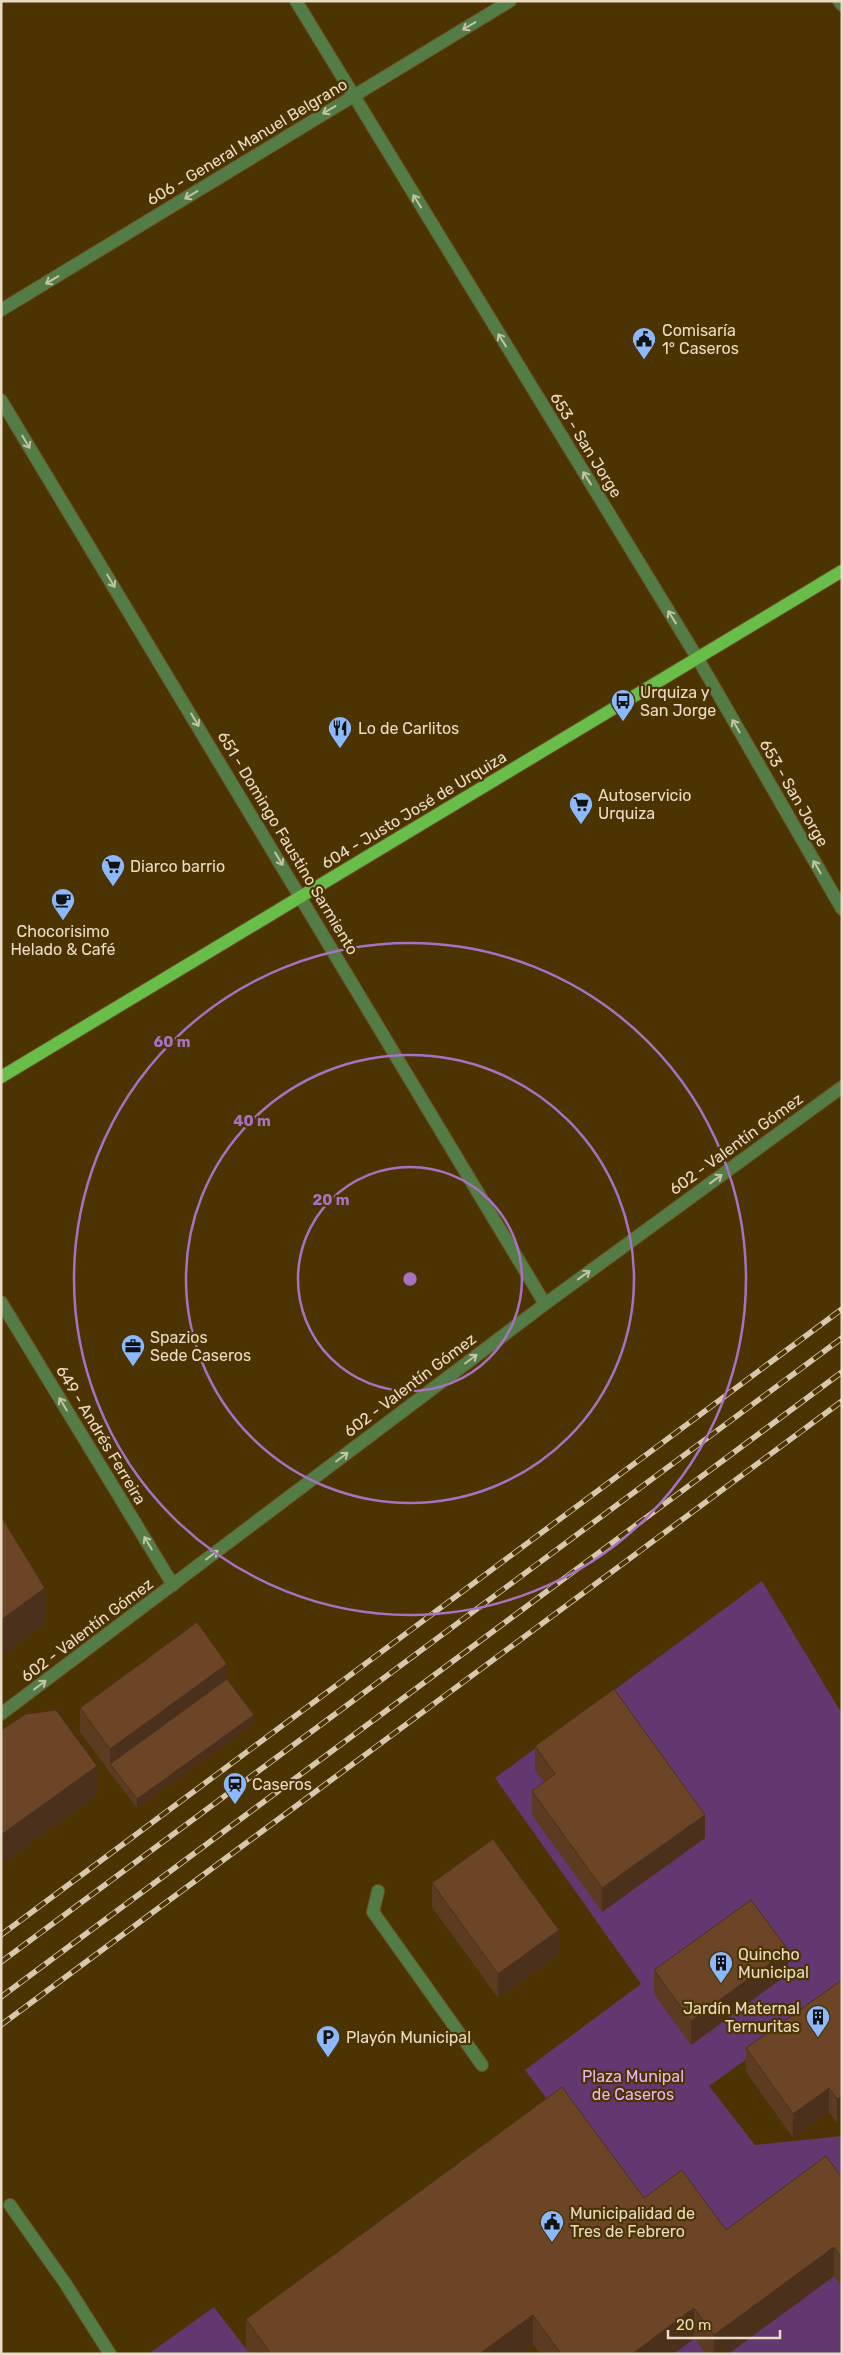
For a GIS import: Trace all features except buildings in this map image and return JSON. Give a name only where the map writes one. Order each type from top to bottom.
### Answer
[{"type":"main road","name":"604 - Justo José de Urquiza","points":[[1,1077],[698,659],[842,570]]},
{"type":"street","name":"653 - San Jorge","points":[[296,1],[698,659],[842,909]]},
{"type":"street","name":"606 - General Manuel Belgrano","points":[[1,310],[510,1]]},
{"type":"street","points":[[839,1],[842,5]]},
{"type":"street","name":"651 - Domingo Faustino Sarmiento","points":[[1,400],[302,896],[545,1304]]},
{"type":"street","name":"602 - Valentín Gómez","points":[[1,1714],[545,1304],[842,1088]]},
{"type":"street","name":"649 - Andrés Ferreira","points":[[1,1302],[173,1585]]},
{"type":"street","points":[[378,1891],[373,1912],[482,2065]]},
{"type":"street","points":[[10,2205],[65,2284],[110,2354]]},
{"type":"green space","name":"Plaza Munipal de Caseros","points":[[762,1581],[842,1714],[842,1991],[709,2086],[755,2145],[842,2136],[842,2207],[726,2259],[644,2227],[525,2070],[641,1984],[495,1778]]},
{"type":"green space","points":[[834,2276],[842,2286],[842,2354],[728,2354]]},
{"type":"green space","points":[[214,2307],[250,2354],[148,2354],[154,2350]]},
{"type":"green space","points":[[695,2338],[706,2354],[673,2354]]},
{"type":"railway","points":[[1,1935],[842,1309]]},
{"type":"railway","points":[[1,1962],[842,1338]]},
{"type":"railway","points":[[1,1997],[842,1372]]},
{"type":"railway","points":[[1,2025],[842,1401]]},
{"type":"place","name":"Comisaría 1° Caseros","points":[[644,360]]},
{"type":"place","name":"Urquiza y San Jorge","points":[[623,722]]},
{"type":"place","name":"Lo de Carlitos","points":[[340,749]]},
{"type":"place","name":"Autoservicio Urquiza","points":[[581,825]]},
{"type":"place","name":"Diarco barrio","points":[[113,887]]},
{"type":"place","name":"Chocorisimo Helado & Café","points":[[63,921]]},
{"type":"place","name":"Spazios Sede Caseros","points":[[133,1367]]},
{"type":"place","name":"Caseros","points":[[235,1805]]},
{"type":"place","name":"Quincho Municipal","points":[[721,1984]]},
{"type":"place","name":"Jardín Maternal Ternuritas","points":[[818,2038]]},
{"type":"place","name":"Playón Municipal","points":[[328,2058]]},
{"type":"place","name":"Municipalidad de Tres de Febrero","points":[[552,2243]]}]
